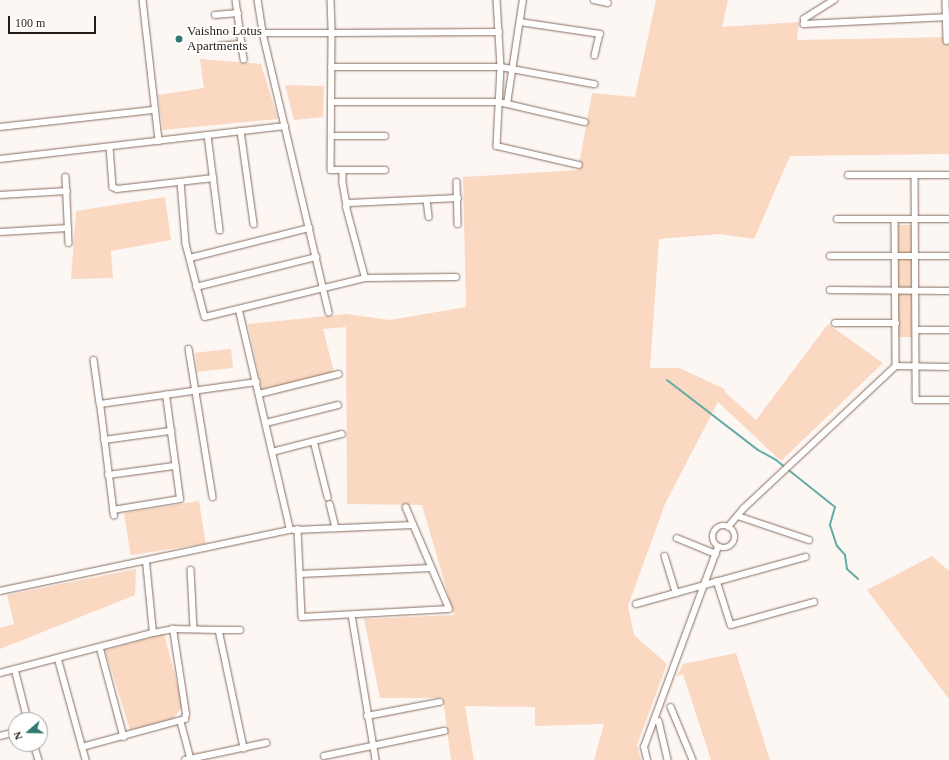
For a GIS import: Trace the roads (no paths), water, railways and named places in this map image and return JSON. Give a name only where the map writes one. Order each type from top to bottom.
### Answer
[{"type":"street","points":[[143,0],[159,141]]},
{"type":"street","points":[[236,0],[244,59]]},
{"type":"street","points":[[258,0],[263,33],[329,312]]},
{"type":"street","points":[[331,0],[331,170],[385,170]]},
{"type":"street","points":[[497,0],[500,67],[498,146],[579,165]]},
{"type":"street","points":[[507,104],[523,0]]},
{"type":"street","points":[[594,0],[604,1]]},
{"type":"street","points":[[835,0],[805,19],[804,24],[948,17]]},
{"type":"street","points":[[946,0],[948,17],[947,40]]},
{"type":"street","points":[[215,15],[238,13]]},
{"type":"street","points":[[520,22],[600,34],[595,55]]},
{"type":"street","points":[[263,33],[499,32]]},
{"type":"street","points":[[217,46],[242,44]]},
{"type":"street","points":[[331,67],[500,67],[594,84]]},
{"type":"street","points":[[331,102],[499,102],[585,122]]},
{"type":"street","points":[[0,127],[155,110]]},
{"type":"street","points":[[0,159],[285,126]]},
{"type":"street","points":[[241,131],[254,224]]},
{"type":"street","points":[[208,135],[220,230]]},
{"type":"street","points":[[331,136],[385,136]]},
{"type":"street","points":[[110,147],[114,188],[213,178]]},
{"type":"street","points":[[343,170],[343,184],[347,205],[365,278]]},
{"type":"street","points":[[848,175],[949,175]]},
{"type":"street","points":[[915,175],[916,400],[949,400]]},
{"type":"street","points":[[66,177],[69,243]]},
{"type":"street","points":[[181,182],[190,258],[205,317],[239,310],[365,278],[456,277]]},
{"type":"street","points":[[457,182],[458,224]]},
{"type":"street","points":[[0,195],[67,191]]},
{"type":"street","points":[[347,205],[458,198]]},
{"type":"street","points":[[427,200],[429,217]]},
{"type":"street","points":[[837,218],[949,219]]},
{"type":"street","points":[[895,219],[896,366]]},
{"type":"street","points":[[0,232],[68,228]]},
{"type":"street","points":[[190,258],[309,228]]},
{"type":"street","points":[[830,256],[949,256]]},
{"type":"street","points":[[196,286],[316,257]]},
{"type":"street","points":[[830,290],[949,291]]},
{"type":"street","points":[[239,310],[290,530]]},
{"type":"street","points":[[835,323],[896,323]]},
{"type":"street","points":[[916,330],[949,330]]},
{"type":"street","points":[[189,349],[212,497]]},
{"type":"street","points":[[94,360],[113,513],[180,499],[166,395]]},
{"type":"street","points":[[728,527],[896,366],[949,367]]},
{"type":"street","points":[[259,394],[339,374]]},
{"type":"street","points":[[100,404],[256,382]]},
{"type":"street","points":[[266,422],[338,405]]},
{"type":"street","points":[[104,440],[171,431]]},
{"type":"street","points":[[272,452],[342,434]]},
{"type":"street","points":[[314,441],[328,497]]},
{"type":"street","points":[[108,475],[175,466]]},
{"type":"street","points":[[330,504],[336,528]]},
{"type":"street","points":[[298,529],[302,617],[449,609],[406,508]]},
{"type":"street","points":[[738,516],[809,540]]},
{"type":"street","points":[[0,591],[290,530],[413,525]]},
{"type":"street","points":[[647,760],[644,747],[716,554],[718,547],[713,539],[714,532],[721,527],[728,527],[733,532],[734,541],[727,548],[718,547]]},
{"type":"street","points":[[676,538],[716,554]]},
{"type":"street","points":[[665,556],[676,593]]},
{"type":"street","points":[[636,604],[806,557]]},
{"type":"street","points":[[146,561],[153,633]]},
{"type":"street","points":[[300,574],[431,568]]},
{"type":"street","points":[[191,570],[194,630]]},
{"type":"street","points":[[717,581],[731,625],[814,602]]},
{"type":"street","points":[[352,615],[367,716],[376,760]]},
{"type":"street","points":[[173,630],[186,714],[181,722],[188,759],[266,743]]},
{"type":"street","points":[[0,673],[153,633],[173,630],[240,630]]},
{"type":"street","points":[[219,630],[244,748]]},
{"type":"street","points":[[100,647],[124,736]]},
{"type":"street","points":[[58,658],[86,760]]},
{"type":"street","points":[[15,669],[26,712]]},
{"type":"street","points":[[367,716],[440,702]]},
{"type":"street","points":[[670,707],[693,760]]},
{"type":"street","points":[[659,721],[668,760]]},
{"type":"street","points":[[82,747],[181,722]]},
{"type":"street","points":[[324,756],[444,731]]},
{"type":"waterway","points":[[667,380],[758,450],[776,460],[835,507],[830,525],[837,546],[845,555],[847,569],[858,579]]},
{"type":"place","name":"Vaishno Lotus Apartments","points":[[179,39]]}]
